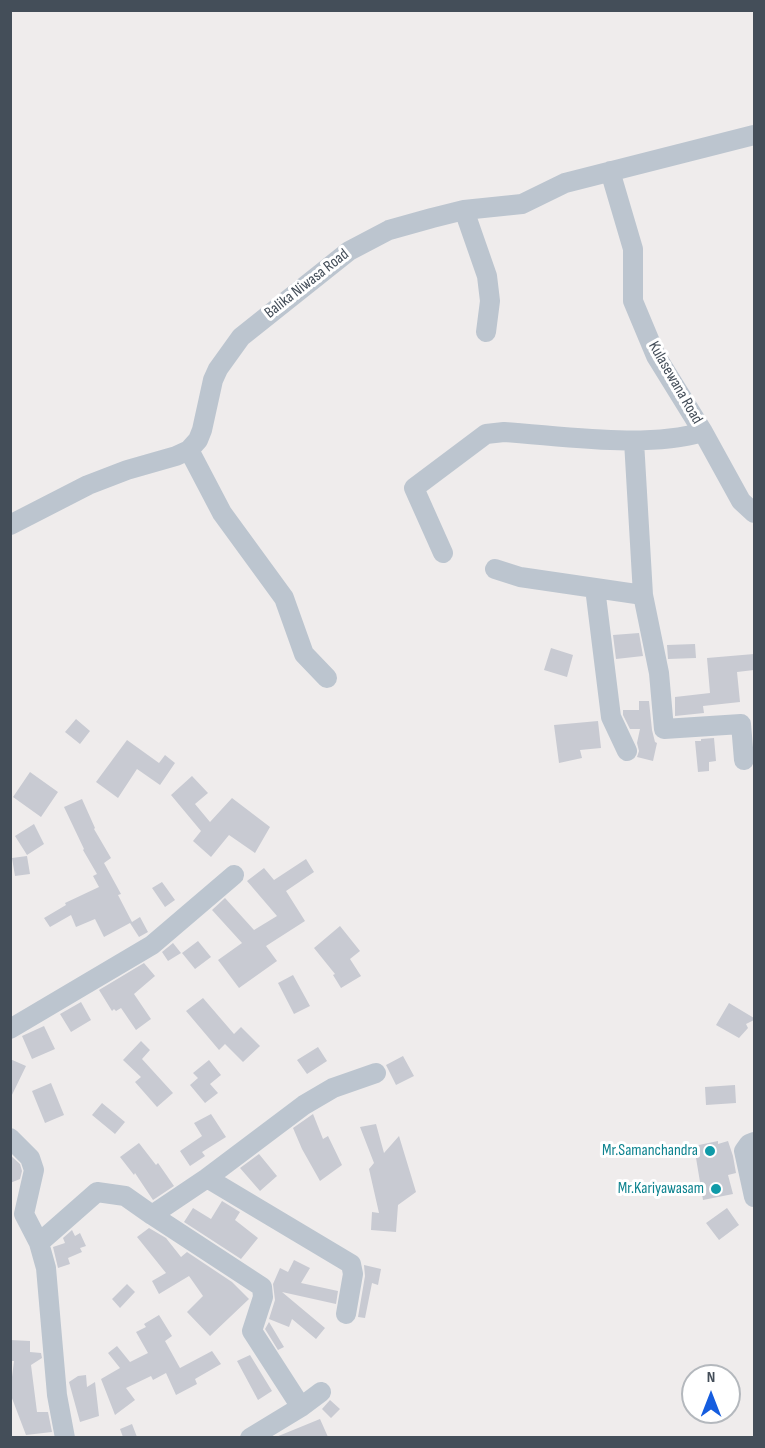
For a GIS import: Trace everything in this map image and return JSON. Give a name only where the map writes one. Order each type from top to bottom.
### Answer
[{"type":"street","name":"Balika Niwasa Road","points":[[189,450],[198,440],[202,430],[213,380],[218,369],[241,337],[349,250],[389,231],[464,210],[522,204],[565,183],[754,135]]},
{"type":"street","name":"Kulasewana Road","points":[[610,171],[633,249],[633,301],[656,356],[703,432],[741,501],[754,513]]},
{"type":"street","points":[[464,210],[487,276],[490,301],[486,332]]},
{"type":"street","points":[[443,553],[414,488],[486,434],[504,432],[634,441],[683,438],[703,432]]},
{"type":"street","points":[[634,441],[643,595],[659,674],[664,729],[741,724],[744,760]]},
{"type":"street","points":[[10,525],[88,485],[189,450],[222,513],[284,598],[304,654],[327,678]]},
{"type":"street","points":[[495,569],[520,577],[643,595]]},
{"type":"street","points":[[595,588],[611,717],[627,751]]},
{"type":"street","points":[[10,1029],[152,945],[234,875]]},
{"type":"street","points":[[152,1215],[207,1178],[304,1105],[333,1088],[376,1073]]},
{"type":"street","points":[[10,1138],[30,1158],[34,1170],[24,1214],[39,1243],[46,1268],[57,1395],[65,1437]]},
{"type":"street","points":[[754,1142],[749,1144],[744,1151],[754,1197]]},
{"type":"street","points":[[207,1178],[351,1264],[353,1274],[346,1314]]},
{"type":"street","points":[[39,1243],[98,1192],[125,1196],[262,1287],[263,1297],[252,1331],[301,1407]]},
{"type":"street","points":[[250,1437],[301,1407],[321,1392]]},
{"type":"building","points":[[639,633],[643,656],[616,659],[613,635]]},
{"type":"building","points":[[695,644],[696,658],[668,659],[667,645]]},
{"type":"building","points":[[551,648],[573,655],[567,677],[544,670]]},
{"type":"building","points":[[754,654],[754,670],[737,672],[740,702],[703,706],[704,713],[675,716],[675,697],[710,693],[707,658]]},
{"type":"building","points":[[639,701],[649,701],[652,730],[657,743],[653,761],[637,757],[640,729],[630,729],[623,715],[623,710],[639,710]]},
{"type":"building","points":[[76,719],[90,731],[80,744],[65,732]]},
{"type":"building","points":[[598,721],[601,748],[580,750],[582,758],[559,763],[554,725]]},
{"type":"building","points":[[714,738],[716,761],[709,762],[709,771],[698,772],[695,741]]},
{"type":"building","points":[[127,740],[159,763],[165,755],[175,763],[160,785],[137,769],[118,798],[96,782]]},
{"type":"building","points":[[30,772],[58,792],[41,817],[13,797]]},
{"type":"building","points":[[192,776],[208,793],[195,804],[210,822],[232,798],[270,827],[255,853],[229,835],[211,857],[193,841],[201,831],[171,795]]},
{"type":"building","points":[[82,799],[94,829],[111,858],[104,863],[121,894],[118,895],[132,922],[140,917],[148,932],[139,937],[130,923],[104,937],[95,919],[76,927],[71,915],[50,927],[44,918],[66,905],[65,903],[99,887],[93,876],[97,874],[83,850],[64,807]]},
{"type":"building","points":[[34,824],[44,844],[27,855],[15,836]]},
{"type":"building","points":[[27,856],[30,874],[15,876],[12,858]]},
{"type":"building","points":[[306,859],[314,872],[286,891],[305,921],[266,946],[277,961],[239,988],[218,960],[242,943],[212,910],[225,898],[254,930],[277,916],[247,881],[264,868],[274,880]]},
{"type":"building","points":[[162,882],[175,900],[165,907],[152,888]]},
{"type":"building","points":[[340,926],[360,951],[350,959],[361,976],[341,988],[333,975],[335,974],[314,948]]},
{"type":"building","points":[[198,941],[211,957],[195,969],[182,953]]},
{"type":"building","points":[[173,943],[181,953],[168,961],[162,952]]},
{"type":"building","points":[[144,963],[155,976],[134,994],[151,1019],[136,1030],[121,1008],[112,1011],[99,990]]},
{"type":"building","points":[[293,975],[310,1006],[294,1014],[278,983]]},
{"type":"building","points":[[203,998],[234,1034],[241,1027],[260,1046],[243,1062],[225,1044],[219,1050],[186,1011]]},
{"type":"building","points":[[81,1002],[91,1020],[71,1032],[60,1014]]},
{"type":"building","points":[[729,1003],[754,1018],[746,1024],[748,1028],[739,1038],[716,1025]]},
{"type":"building","points":[[44,1026],[55,1049],[32,1059],[22,1036]]},
{"type":"building","points":[[141,1041],[150,1050],[142,1059],[173,1093],[157,1107],[135,1082],[141,1077],[123,1060]]},
{"type":"building","points":[[318,1047],[327,1061],[307,1074],[297,1060]]},
{"type":"building","points":[[403,1056],[414,1076],[396,1085],[386,1065]]},
{"type":"building","points":[[10,1059],[26,1066],[10,1099]]},
{"type":"building","points":[[209,1060],[221,1075],[210,1084],[218,1093],[205,1103],[190,1085],[198,1078],[193,1073]]},
{"type":"building","points":[[51,1083],[64,1115],[45,1123],[32,1091]]},
{"type":"building","points":[[735,1085],[736,1103],[706,1105],[705,1087]]},
{"type":"building","points":[[102,1103],[125,1122],[115,1134],[92,1115]]},
{"type":"building","points":[[211,1114],[226,1137],[202,1152],[205,1156],[190,1166],[180,1151],[202,1136],[194,1123]]},
{"type":"building","points":[[313,1114],[323,1139],[328,1136],[342,1165],[320,1181],[293,1128]]},
{"type":"building","points":[[376,1124],[384,1153],[399,1136],[416,1192],[398,1205],[396,1232],[371,1230],[372,1212],[379,1213],[369,1169],[374,1163],[360,1127]]},
{"type":"building","points":[[718,1141],[718,1144],[728,1141],[733,1156],[736,1173],[728,1175],[733,1194],[703,1200],[694,1146]]},
{"type":"building","points":[[139,1143],[156,1165],[158,1163],[174,1186],[153,1200],[135,1173],[134,1175],[120,1157]]},
{"type":"building","points":[[259,1154],[277,1176],[260,1191],[240,1168]]},
{"type":"building","points":[[10,1155],[20,1164],[22,1171],[20,1179],[10,1183]]},
{"type":"building","points":[[222,1201],[240,1212],[235,1220],[258,1238],[241,1259],[184,1222],[193,1208],[211,1219]]},
{"type":"building","points":[[727,1208],[739,1225],[719,1240],[706,1223]]},
{"type":"building","points":[[149,1228],[166,1238],[181,1257],[187,1252],[232,1282],[249,1299],[210,1336],[187,1312],[203,1296],[189,1276],[159,1294],[152,1281],[166,1273],[137,1237]]},
{"type":"building","points":[[72,1230],[75,1236],[80,1233],[86,1246],[80,1248],[82,1252],[68,1258],[70,1264],[58,1268],[53,1247],[65,1243],[63,1238]]},
{"type":"building","points":[[294,1260],[310,1268],[301,1283],[338,1291],[336,1304],[282,1292],[325,1328],[316,1339],[292,1319],[289,1327],[269,1319],[275,1300],[273,1284],[280,1268],[288,1272]]},
{"type":"building","points":[[364,1265],[381,1269],[378,1285],[372,1283],[365,1318],[358,1317],[365,1276]]},
{"type":"building","points":[[127,1284],[135,1292],[120,1308],[112,1299]]},
{"type":"building","points":[[159,1315],[172,1336],[165,1341],[180,1368],[212,1351],[221,1364],[195,1379],[197,1384],[176,1395],[166,1373],[153,1380],[151,1376],[126,1388],[135,1400],[115,1415],[101,1379],[120,1368],[108,1353],[117,1346],[130,1362],[148,1353],[136,1332],[146,1327],[144,1324]]},
{"type":"building","points":[[269,1322],[284,1347],[278,1350],[265,1329]]},
{"type":"building","points":[[10,1340],[30,1341],[30,1352],[41,1353],[42,1358],[31,1365],[37,1412],[48,1412],[52,1432],[26,1435],[10,1393],[14,1361],[10,1361]]},
{"type":"building","points":[[250,1355],[272,1391],[258,1400],[237,1361]]},
{"type":"building","points":[[86,1375],[87,1387],[95,1382],[99,1416],[80,1422],[69,1382],[78,1376]]},
{"type":"building","points":[[330,1400],[340,1409],[331,1418],[322,1409]]},
{"type":"building","points":[[320,1419],[328,1437],[276,1437]]},
{"type":"building","points":[[132,1424],[137,1437],[123,1437],[120,1429]]},
{"type":"place","name":"Mr.Samanchandra","points":[[710,1151]]},
{"type":"place","name":"Mr.Kariyawasam","points":[[716,1189]]}]
